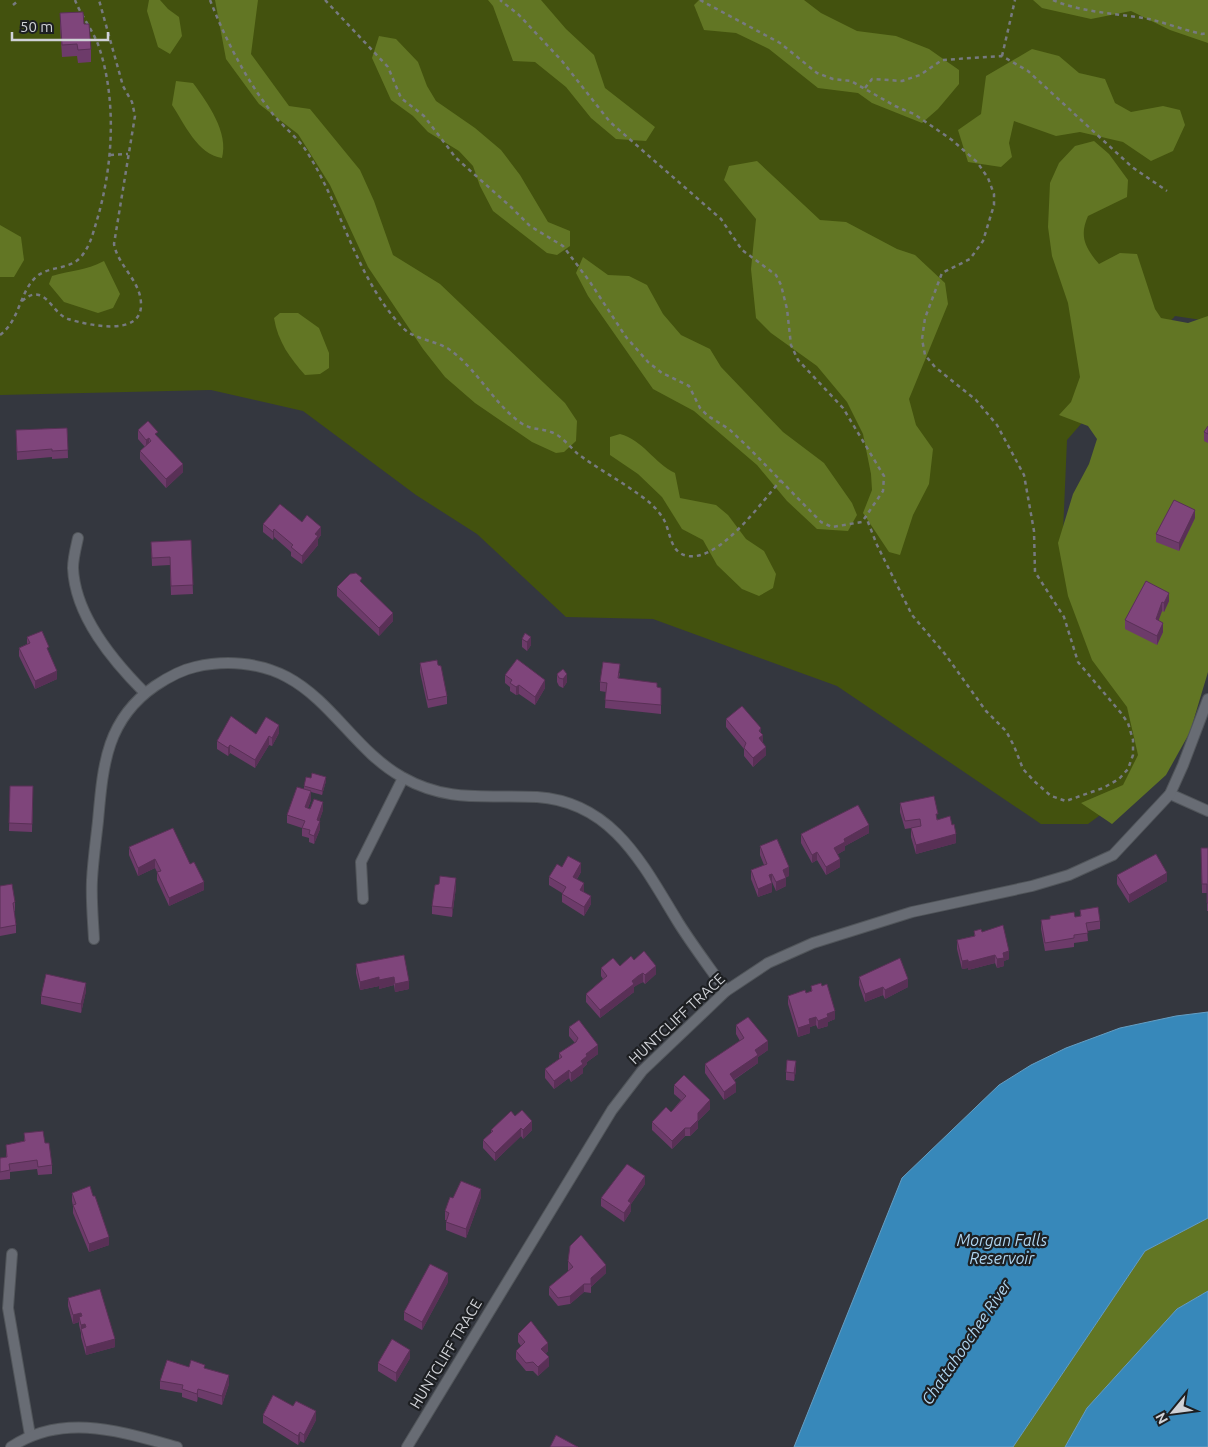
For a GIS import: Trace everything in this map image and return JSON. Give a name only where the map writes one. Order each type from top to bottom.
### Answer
[{"type":"street","points":[[78,538],[73,566],[84,610],[99,639],[118,666],[146,693]]},
{"type":"street","points":[[94,939],[92,880],[102,770],[116,728],[128,710],[146,693],[166,679],[189,668],[210,663],[233,662],[267,669],[300,685],[320,701],[367,750],[403,778],[433,790],[460,796],[556,799],[577,805],[596,816],[617,832],[634,850],[693,946],[726,991]]},
{"type":"street","name":"HUNTCLIFF TRACE","points":[[407,1447],[612,1110],[642,1071],[726,991],[768,963],[813,943],[912,912],[1032,886],[1069,875],[1113,854],[1170,794],[1208,699]]},
{"type":"street","points":[[363,899],[361,862],[403,778]]},
{"type":"street","points":[[1170,794],[1208,811]]},
{"type":"street","points":[[12,1254],[8,1308],[30,1435]]},
{"type":"street","points":[[12,1447],[30,1435],[75,1427],[108,1428],[177,1447]]},
{"type":"path","points":[[13,5],[19,0]]},
{"type":"path","points":[[0,334],[14,318],[30,285],[40,274],[67,266],[78,260],[86,251],[103,202],[110,155],[108,90],[104,66],[91,28],[75,0]]},
{"type":"path","points":[[22,301],[28,296],[40,295],[60,315],[68,319],[107,326],[127,325],[137,316],[142,304],[140,294],[116,254],[114,244],[134,126],[134,109],[123,86],[99,0]]},
{"type":"path","points":[[210,0],[246,73],[270,111],[302,143],[317,167],[370,284],[404,329],[448,349],[469,366],[510,414],[522,424],[533,429],[551,432],[577,453],[653,505],[668,526],[674,548],[678,553],[701,556],[714,550],[731,535],[781,480]]},
{"type":"path","points":[[325,0],[388,67],[400,98],[424,116],[456,158],[511,206],[530,226],[552,237],[563,246],[590,282],[626,337],[648,362],[662,373],[689,386],[700,408],[708,416],[729,428],[821,522],[832,527],[862,522],[883,491],[884,476],[843,408],[798,360],[791,344],[786,302],[776,275],[742,250],[721,219],[610,122],[562,61],[518,15],[500,0]]},
{"type":"path","points":[[700,0],[780,43],[817,73],[833,79],[851,81],[895,106],[914,114],[967,151],[988,178],[994,194],[994,205],[983,241],[977,252],[970,258],[942,273],[925,318],[922,339],[925,356],[976,400],[997,425],[1024,474],[1034,531],[1035,572],[1064,617],[1078,662],[1128,723],[1133,740],[1133,755],[1128,769],[1119,779],[1103,788],[1066,801],[1051,796],[1034,781],[1023,769],[1006,731],[986,711],[945,654],[912,615],[877,545],[866,517]]},
{"type":"path","points":[[1002,56],[1014,0]]},
{"type":"path","points":[[1053,0],[1084,11],[1104,11],[1141,18],[1202,34],[1208,33]]},
{"type":"path","points":[[76,12],[82,12]]},
{"type":"path","points":[[866,88],[872,80],[902,81],[920,75],[942,60],[1002,56],[1028,70],[1132,166],[1167,191]]},
{"type":"path","points":[[110,155],[128,154]]},
{"type":"green space","points":[[0,0],[1208,0],[1208,321],[1175,316],[1067,440],[1062,556],[1147,730],[1141,785],[1088,824],[1041,824],[837,686],[653,619],[566,617],[477,534],[416,495],[303,411],[211,390],[0,395]]},
{"type":"green space","points":[[149,0],[160,0],[179,17],[182,36],[170,54],[158,47],[147,11]]},
{"type":"green space","points":[[215,0],[258,0],[251,54],[289,106],[310,109],[360,170],[374,201],[393,255],[440,284],[565,403],[577,421],[576,441],[564,452],[556,453],[532,442],[475,403],[445,377],[423,349],[368,267],[330,185],[298,134],[259,104],[226,59]]},
{"type":"green space","points":[[488,0],[541,0],[566,29],[594,55],[605,88],[655,127],[646,141],[616,139],[591,118],[566,87],[535,62],[513,61],[493,6]]},
{"type":"green space","points":[[699,0],[804,0],[821,13],[857,31],[896,36],[929,49],[959,70],[959,84],[938,109],[922,123],[872,103],[858,93],[818,88],[769,49],[736,33],[704,30],[694,5]]},
{"type":"green space","points":[[1033,0],[1208,0],[1208,43],[1170,30],[1131,11],[1091,19],[1042,8]]},
{"type":"green space","points":[[379,36],[396,39],[418,62],[427,86],[436,101],[475,128],[501,150],[520,175],[548,222],[570,231],[570,246],[557,255],[547,253],[493,211],[480,186],[473,166],[459,151],[428,132],[413,116],[391,100],[372,58]]},
{"type":"green space","points":[[1032,49],[1059,56],[1079,73],[1105,79],[1115,103],[1131,112],[1163,106],[1180,110],[1185,125],[1173,151],[1151,161],[1123,142],[1080,132],[1056,136],[1014,121],[1009,143],[1012,157],[1001,167],[968,162],[958,130],[981,114],[986,76]]},
{"type":"green space","points":[[176,81],[193,83],[211,109],[223,139],[222,158],[213,156],[199,145],[172,105]]},
{"type":"green space","points":[[1094,141],[1109,154],[1128,180],[1127,197],[1088,216],[1085,223],[1084,236],[1090,253],[1099,264],[1120,253],[1137,254],[1155,309],[1161,318],[1188,323],[1208,316],[1208,672],[1190,732],[1166,775],[1112,824],[1081,803],[1123,785],[1138,755],[1127,707],[1092,660],[1068,596],[1058,543],[1073,494],[1089,464],[1097,439],[1088,426],[1059,415],[1071,402],[1080,377],[1068,303],[1052,256],[1048,227],[1050,183],[1059,163],[1075,146]]},
{"type":"green space","points":[[757,161],[820,220],[846,222],[897,249],[915,255],[945,283],[948,304],[909,399],[916,425],[933,449],[929,484],[913,515],[900,555],[889,552],[863,513],[872,490],[871,474],[863,434],[847,402],[817,366],[771,333],[756,318],[751,269],[756,219],[724,180],[729,166]]},
{"type":"green space","points":[[0,225],[21,237],[24,260],[14,277],[0,277]]},
{"type":"green space","points":[[583,257],[608,275],[629,276],[647,285],[663,314],[681,335],[710,349],[721,367],[783,432],[824,463],[852,503],[857,515],[848,531],[817,529],[787,501],[757,465],[694,411],[653,389],[588,296],[576,273]]},
{"type":"green space","points":[[104,261],[120,294],[113,308],[98,313],[64,302],[49,284],[52,276],[84,269]]},
{"type":"green space","points":[[280,313],[298,313],[319,328],[329,353],[329,368],[320,374],[305,375],[290,356],[278,335],[274,318]]},
{"type":"green space","points":[[620,434],[635,441],[661,464],[675,473],[680,498],[716,505],[728,515],[746,539],[764,551],[776,574],[773,588],[759,596],[742,589],[717,565],[703,540],[682,529],[662,497],[638,474],[610,455],[610,437]]},
{"type":"green space","points":[[1208,1218],[1208,1291],[1177,1309],[1087,1408],[1065,1447],[1013,1447],[1145,1251]]},
{"type":"water","name":"Morgan Falls Reservoir","points":[[1208,1012],[1208,1218],[1145,1251],[1013,1447],[794,1447],[902,1178],[999,1085],[1031,1065],[1066,1048],[1120,1028],[1176,1016]]},
{"type":"water","points":[[1208,1291],[1208,1447],[1065,1447],[1087,1408],[1177,1309]]},
{"type":"building","points":[[83,12],[84,24],[89,24],[91,49],[78,50],[77,44],[62,45],[60,13]]},
{"type":"building","points":[[148,421],[158,432],[155,434],[183,464],[166,479],[140,451],[151,441],[149,438],[146,440],[138,430]]},
{"type":"building","points":[[1208,426],[1208,434],[1204,432]]},
{"type":"building","points":[[67,428],[68,450],[52,451],[52,449],[17,452],[16,430]]},
{"type":"building","points":[[1174,500],[1195,510],[1179,543],[1156,534]]},
{"type":"building","points":[[280,504],[302,522],[307,515],[321,527],[315,534],[318,536],[302,556],[291,547],[293,545],[274,529],[273,532],[263,524]]},
{"type":"building","points":[[191,540],[193,585],[171,586],[170,557],[152,558],[151,542]]},
{"type":"building","points":[[356,573],[362,578],[360,581],[393,613],[379,628],[337,587],[350,574]]},
{"type":"building","points":[[1146,581],[1169,593],[1164,603],[1162,602],[1156,619],[1163,623],[1157,636],[1125,620]]},
{"type":"building","points":[[42,631],[57,671],[35,681],[19,648],[30,643],[27,637]]},
{"type":"building","points":[[525,633],[531,637],[527,642],[522,639]]},
{"type":"building","points":[[517,659],[545,680],[535,697],[519,685],[516,687],[510,683],[512,680],[505,675]]},
{"type":"building","points":[[437,660],[438,665],[441,666],[447,696],[428,700],[420,663]]},
{"type":"building","points":[[603,662],[620,664],[618,678],[657,683],[657,687],[661,688],[661,705],[605,700],[607,683],[600,682]]},
{"type":"building","points":[[563,669],[567,674],[563,679],[559,678],[557,674]]},
{"type":"building","points":[[742,706],[761,728],[759,731],[763,735],[759,738],[766,747],[753,758],[744,748],[746,743],[726,719]]},
{"type":"building","points":[[231,716],[256,734],[266,717],[279,725],[272,738],[269,736],[255,760],[230,745],[228,748],[217,741]]},
{"type":"building","points":[[312,773],[326,777],[322,791],[304,786],[306,777],[311,778]]},
{"type":"building","points":[[10,786],[33,786],[32,824],[9,823]]},
{"type":"building","points":[[297,787],[311,791],[305,807],[310,809],[314,799],[323,802],[317,820],[320,821],[314,836],[309,834],[310,830],[302,828],[305,821],[287,815]]},
{"type":"building","points":[[934,796],[938,814],[936,814],[937,820],[950,816],[956,834],[916,845],[911,828],[921,826],[920,819],[905,821],[900,803]]},
{"type":"building","points":[[858,805],[869,825],[844,839],[845,842],[834,848],[840,859],[826,867],[817,852],[812,855],[801,834]]},
{"type":"building","points":[[173,828],[190,864],[194,862],[204,882],[169,898],[157,872],[161,871],[155,859],[138,868],[129,847]]},
{"type":"building","points":[[777,839],[789,867],[783,870],[786,878],[776,882],[772,874],[769,875],[772,883],[758,889],[751,870],[767,864],[760,846]]},
{"type":"building","points":[[1201,848],[1208,848],[1208,903],[1207,884],[1202,884]]},
{"type":"building","points":[[1156,854],[1167,873],[1129,895],[1117,875]]},
{"type":"building","points":[[568,856],[581,863],[573,877],[584,883],[580,890],[591,896],[584,907],[562,894],[566,887],[549,877],[557,864],[562,867]]},
{"type":"building","points":[[440,876],[456,878],[452,908],[432,906],[435,885],[439,884]]},
{"type":"building","points":[[12,884],[16,925],[0,928],[0,886]]},
{"type":"building","points":[[1098,907],[1100,921],[1086,923],[1088,933],[1074,935],[1074,938],[1045,943],[1041,920],[1050,919],[1050,916],[1074,912],[1075,917],[1081,916],[1080,910]]},
{"type":"building","points":[[1003,925],[1009,951],[1003,953],[1004,958],[997,959],[995,955],[968,962],[968,960],[962,961],[957,940],[975,936],[974,931],[981,929],[982,932]]},
{"type":"building","points":[[644,951],[656,966],[645,975],[643,973],[638,976],[632,981],[634,984],[600,1010],[586,994],[607,976],[601,968],[613,958],[620,966],[631,956],[634,960]]},
{"type":"building","points":[[404,955],[409,981],[395,984],[394,977],[379,980],[379,977],[360,982],[356,964]]},
{"type":"building","points":[[900,958],[908,979],[885,990],[883,987],[865,994],[859,977]]},
{"type":"building","points":[[46,974],[86,983],[81,1004],[41,996]]},
{"type":"building","points":[[821,983],[822,986],[827,984],[835,1011],[827,1014],[828,1017],[818,1021],[816,1017],[809,1019],[810,1024],[798,1028],[788,996],[805,990],[806,993],[812,991],[811,986]]},
{"type":"building","points":[[748,1017],[768,1041],[755,1050],[758,1055],[730,1074],[736,1083],[724,1092],[705,1064],[744,1038],[736,1025]]},
{"type":"building","points":[[579,1020],[598,1045],[586,1054],[587,1056],[581,1061],[583,1064],[571,1073],[569,1070],[554,1081],[545,1069],[562,1057],[559,1053],[576,1042],[578,1038],[569,1027]]},
{"type":"building","points":[[787,1060],[796,1061],[794,1073],[786,1072]]},
{"type":"building","points":[[684,1075],[710,1100],[698,1113],[698,1120],[690,1128],[685,1128],[672,1141],[652,1122],[666,1107],[671,1112],[686,1096],[674,1085]]},
{"type":"building","points":[[522,1110],[532,1121],[523,1130],[521,1128],[495,1153],[483,1140],[511,1111],[515,1116]]},
{"type":"building","points":[[43,1131],[45,1143],[49,1143],[52,1165],[38,1167],[37,1160],[9,1164],[10,1170],[0,1172],[0,1158],[7,1157],[6,1145],[25,1141],[24,1133]]},
{"type":"building","points":[[627,1164],[645,1176],[628,1201],[631,1203],[624,1213],[601,1198]]},
{"type":"building","points":[[461,1181],[481,1189],[466,1229],[446,1222],[449,1213],[445,1211],[450,1197],[453,1198]]},
{"type":"building","points":[[90,1186],[109,1237],[89,1244],[73,1205],[76,1204],[72,1193]]},
{"type":"building","points":[[581,1235],[606,1265],[591,1278],[591,1284],[584,1284],[570,1296],[558,1298],[549,1287],[573,1267],[568,1261],[570,1246]]},
{"type":"building","points":[[430,1264],[448,1273],[422,1322],[404,1312]]},
{"type":"building","points":[[100,1289],[115,1339],[86,1347],[81,1329],[86,1327],[85,1324],[81,1325],[79,1317],[82,1316],[81,1313],[73,1315],[68,1298]]},
{"type":"building","points":[[531,1321],[548,1343],[541,1349],[549,1357],[538,1367],[533,1362],[526,1363],[516,1351],[525,1342],[518,1334]]},
{"type":"building","points":[[392,1339],[410,1350],[396,1373],[378,1363]]},
{"type":"building","points":[[167,1360],[189,1367],[191,1360],[205,1365],[204,1368],[229,1375],[222,1396],[198,1389],[197,1394],[182,1389],[183,1385],[160,1381]]},
{"type":"building","points":[[273,1395],[293,1406],[296,1401],[316,1411],[304,1435],[300,1432],[298,1436],[263,1415]]},
{"type":"building","points":[[556,1435],[578,1447],[550,1447]]},
{"type":"water label","name":"Chattahoochee River","points":[[966,1342]]}]
